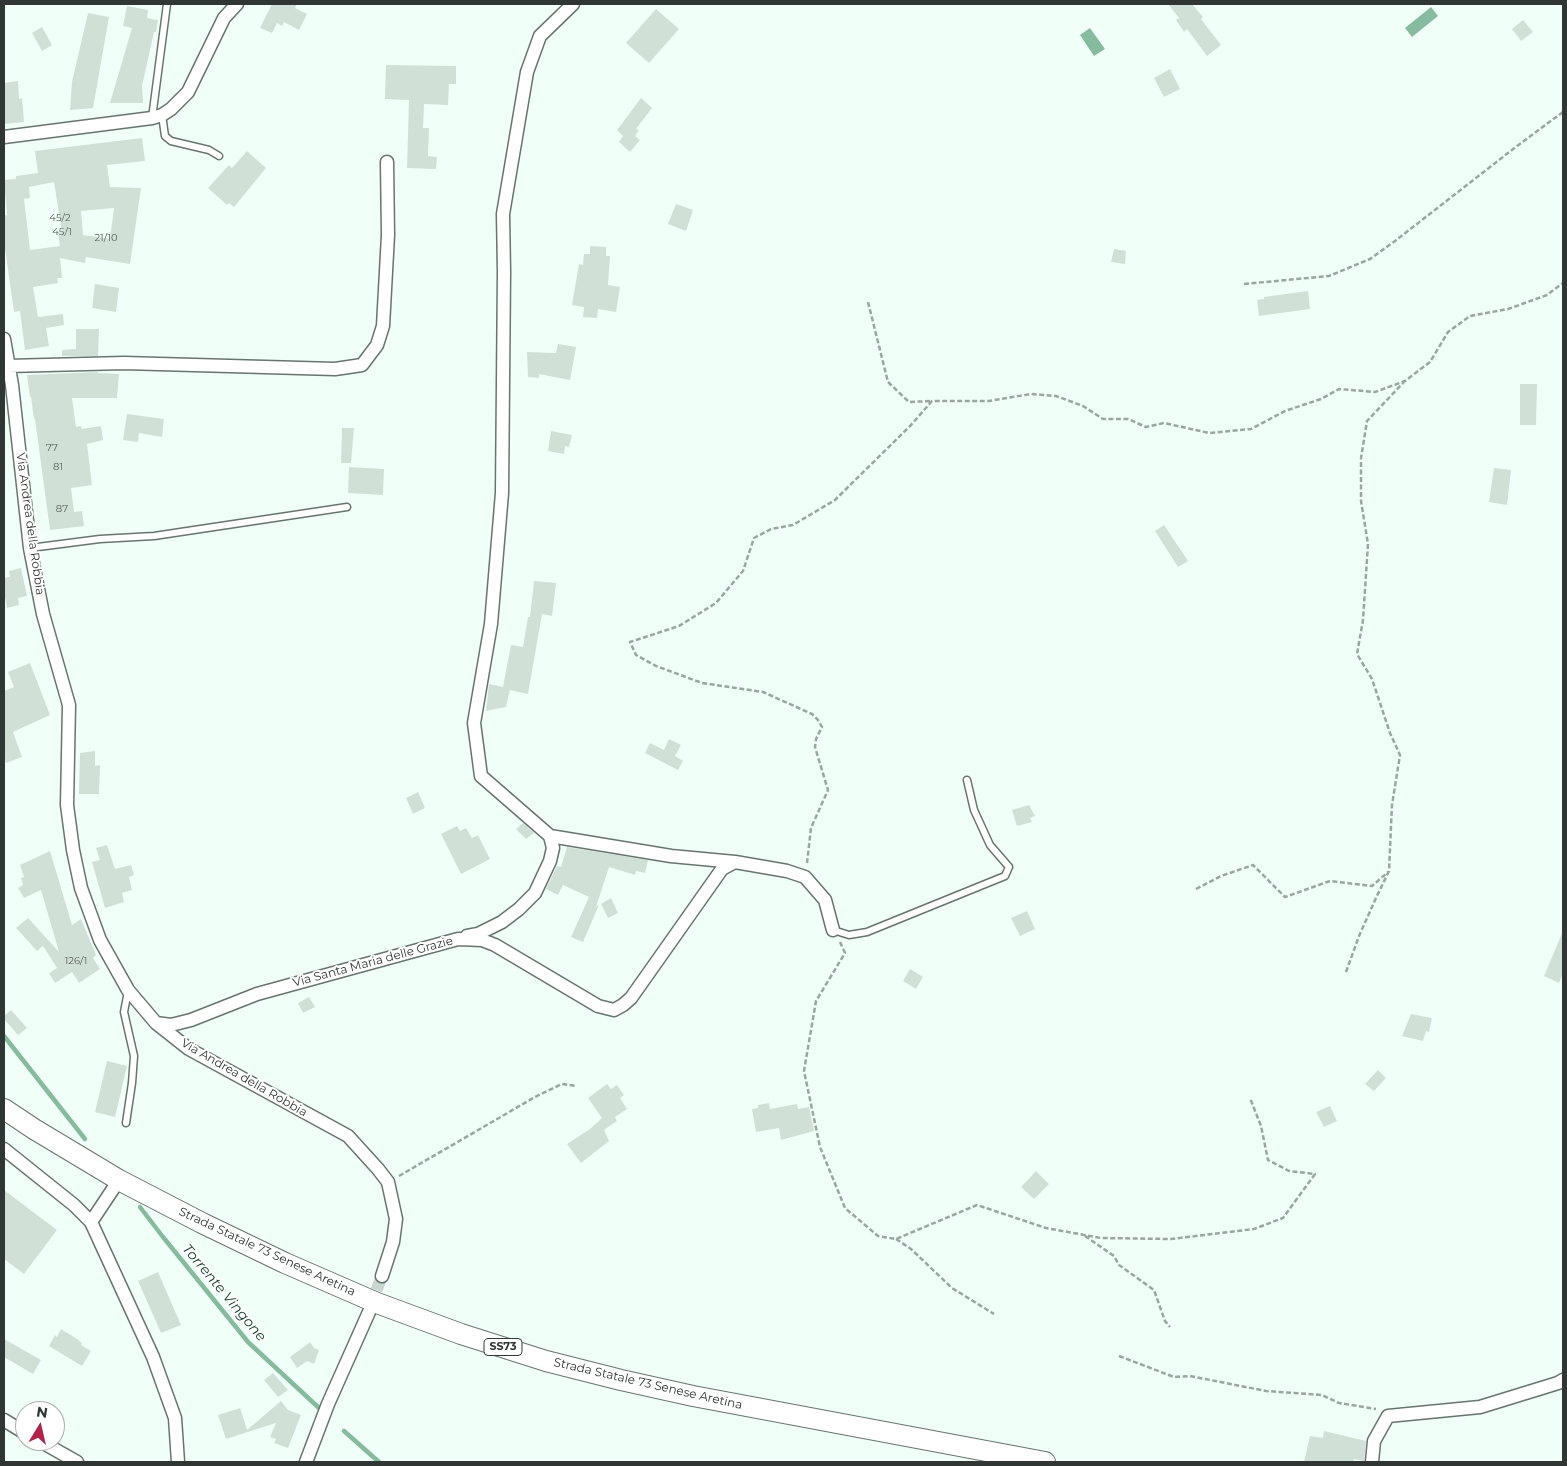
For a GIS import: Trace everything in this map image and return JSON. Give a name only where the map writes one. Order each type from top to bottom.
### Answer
[{"type":"main road","name":"Strada Statale 73 Senese Aretina","points":[[4,1109],[119,1180],[202,1223],[285,1263],[377,1303],[461,1334],[546,1360],[621,1380],[693,1396],[1045,1462]]},
{"type":"street","points":[[4,137],[157,116],[171,109],[188,92],[224,18],[237,4]]},
{"type":"street","points":[[573,4],[540,36],[527,72],[502,214],[504,282],[502,493],[492,624],[474,723],[481,776],[550,836],[671,856],[735,862],[786,871],[805,877],[825,900],[834,930]]},
{"type":"street","points":[[8,366],[124,362],[335,369],[362,365],[378,345],[383,326],[388,235],[387,162]]},
{"type":"street","name":"Via Andrea della Robbia","points":[[4,339],[12,385],[30,548],[43,614],[69,704],[67,805],[75,859],[81,888],[100,940],[128,990],[156,1023],[189,1049],[348,1136],[378,1169],[388,1182],[396,1219],[393,1242],[382,1276]]},
{"type":"street","points":[[458,938],[478,934],[502,922],[535,893],[550,861],[553,848],[550,836]]},
{"type":"street","name":"Via Santa Maria delle Grazie","points":[[156,1023],[171,1024],[191,1020],[257,994],[458,938],[482,940],[495,945],[598,1006],[614,1010],[624,1005],[631,998],[722,869],[735,862]]},
{"type":"street","points":[[4,1149],[74,1205],[91,1222],[152,1357],[175,1418],[178,1462]]},
{"type":"street","points":[[91,1222],[119,1180]]},
{"type":"street","points":[[306,1462],[328,1404],[369,1312]]},
{"type":"street","points":[[1372,1462],[1374,1441],[1388,1416],[1480,1407],[1563,1380]]},
{"type":"street","points":[[4,1420],[15,1426]]},
{"type":"street","points":[[58,1451],[77,1462]]},
{"type":"lane","points":[[167,4],[157,116],[165,136],[171,141],[209,150],[220,156]]},
{"type":"lane","points":[[30,548],[100,539],[154,536],[347,507]]},
{"type":"lane","points":[[834,930],[849,935],[867,932],[1005,876],[1010,867],[990,845],[974,810],[967,780]]},
{"type":"lane","points":[[126,1123],[134,1056],[124,1012],[128,990]]},
{"type":"path","points":[[1244,284],[1329,276],[1370,259],[1563,112]]},
{"type":"path","points":[[1346,972],[1359,936],[1390,871],[1392,805],[1400,755],[1390,733],[1372,679],[1357,654],[1363,620],[1368,544],[1361,501],[1361,458],[1367,421],[1406,381],[1430,362],[1448,332],[1470,316],[1508,309],[1547,296],[1563,283]]},
{"type":"path","points":[[868,302],[888,382],[909,402],[989,401],[1031,394],[1056,396],[1083,406],[1102,418],[1128,419],[1146,427],[1164,423],[1209,433],[1251,429],[1285,411],[1321,399],[1339,389],[1375,392],[1406,381]]},
{"type":"path","points":[[805,877],[811,828],[828,790],[815,747],[816,739],[822,727],[818,720],[812,714],[763,692],[702,682],[656,666],[636,655],[630,642],[679,626],[716,603],[743,571],[754,538],[771,529],[793,524],[835,500],[911,425],[932,401]]},
{"type":"path","points":[[1196,888],[1221,876],[1253,865],[1285,897],[1330,882],[1372,886],[1390,871]]},
{"type":"path","points":[[834,930],[845,953],[816,1001],[804,1071],[820,1147],[845,1208],[878,1236],[896,1239],[911,1249],[952,1288],[994,1314]]},
{"type":"path","points":[[388,1182],[534,1097],[562,1084],[576,1086]]},
{"type":"path","points":[[896,1239],[978,1205],[1046,1228],[1101,1238],[1171,1239],[1254,1229],[1283,1218],[1315,1174],[1289,1171],[1268,1160],[1262,1126],[1250,1098]]},
{"type":"path","points":[[1084,1235],[1114,1256],[1120,1265],[1154,1290],[1165,1321],[1170,1327]]},
{"type":"path","points":[[1119,1356],[1174,1376],[1190,1376],[1266,1391],[1322,1395],[1339,1403],[1376,1409],[1388,1416]]},
{"type":"shaded area","points":[[1431,7],[1438,16],[1412,37],[1405,28]]},
{"type":"shaded area","points":[[1090,28],[1105,49],[1094,56],[1080,35]]},
{"type":"building","points":[[272,4],[297,4],[295,8],[307,14],[299,30],[284,22],[282,26],[277,23],[272,33],[260,28]]},
{"type":"building","points":[[1168,4],[1192,4],[1221,45],[1207,56],[1187,29],[1184,32],[1176,20],[1179,18]]},
{"type":"building","points":[[127,6],[148,10],[147,18],[158,20],[156,32],[154,32],[142,86],[143,103],[110,103],[132,28],[123,26]]},
{"type":"building","points":[[656,9],[679,29],[649,63],[626,43]]},
{"type":"building","points":[[88,13],[109,17],[93,108],[70,110],[72,82]]},
{"type":"building","points":[[1523,20],[1533,32],[1521,41],[1512,29]]},
{"type":"building","points":[[42,27],[52,45],[42,51],[32,33]]},
{"type":"building","points":[[386,65],[456,66],[456,84],[449,84],[448,105],[424,104],[423,128],[429,128],[428,156],[437,157],[436,169],[407,168],[409,100],[385,99]]},
{"type":"building","points":[[1170,69],[1180,89],[1164,97],[1154,78]]},
{"type":"building","points":[[18,81],[19,99],[22,98],[24,122],[4,124],[4,83]]},
{"type":"building","points":[[641,98],[652,108],[636,129],[639,130],[635,136],[640,140],[630,152],[619,142],[623,136],[617,130]]},
{"type":"building","points":[[142,138],[145,161],[107,165],[110,187],[141,188],[130,264],[86,257],[85,263],[60,258],[62,278],[57,278],[58,283],[33,287],[38,317],[63,314],[64,325],[46,328],[49,346],[25,350],[20,311],[14,312],[4,241],[4,216],[7,215],[4,180],[38,173],[35,151]],"holes":[[[54,182],[62,232],[58,233],[60,246],[30,250],[24,199],[30,198],[29,187]],[[114,208],[110,239],[83,235],[81,211]]]},
{"type":"building","points":[[247,151],[266,168],[234,207],[229,203],[227,205],[208,188],[229,165],[232,168]]},
{"type":"building","points":[[676,204],[693,210],[686,231],[668,224]]},
{"type":"building","points":[[590,246],[606,247],[606,256],[610,256],[608,285],[620,287],[616,312],[598,309],[597,318],[583,317],[584,307],[572,305],[579,264],[583,265],[584,254],[590,254]]},
{"type":"building","points":[[1114,249],[1126,251],[1125,264],[1111,262]]},
{"type":"building","points":[[95,284],[119,288],[116,312],[92,308]]},
{"type":"building","points":[[1308,291],[1310,309],[1259,316],[1257,300],[1264,299],[1264,297]]},
{"type":"building","points":[[76,329],[99,329],[98,356],[62,356],[62,350],[76,349]]},
{"type":"building","points":[[558,344],[576,347],[570,380],[539,374],[539,378],[528,377],[527,352],[556,353]]},
{"type":"building","points":[[98,372],[119,374],[117,398],[72,398],[76,427],[81,426],[82,429],[101,426],[103,440],[87,444],[92,485],[71,488],[74,512],[82,511],[84,526],[50,530],[27,375]]},
{"type":"building","points":[[1520,384],[1537,384],[1536,425],[1520,425]]},
{"type":"building","points":[[127,414],[164,419],[162,437],[139,433],[138,442],[123,440]]},
{"type":"building","points":[[342,428],[354,428],[351,463],[341,463]]},
{"type":"building","points":[[551,431],[572,435],[569,447],[565,446],[564,454],[548,451]]},
{"type":"building","points":[[349,467],[384,469],[383,495],[348,493]]},
{"type":"building","points":[[1494,468],[1511,470],[1507,505],[1489,502]]},
{"type":"building","points":[[1164,525],[1188,561],[1178,567],[1155,531]]},
{"type":"building","points":[[21,568],[27,596],[18,598],[19,605],[7,608],[4,578],[10,577],[9,571]]},
{"type":"building","points":[[534,581],[556,583],[552,616],[542,614],[528,694],[510,690],[506,707],[486,711],[489,684],[503,687],[511,645],[523,647],[528,617],[530,617]]},
{"type":"building","points":[[30,663],[50,715],[13,732],[22,757],[6,763],[4,756],[4,691],[14,687],[8,672]]},
{"type":"building","points":[[669,739],[681,745],[675,756],[683,761],[678,770],[645,753],[650,743],[664,750]]},
{"type":"building","points":[[95,751],[95,766],[100,765],[99,794],[79,794],[80,753]]},
{"type":"building","points":[[418,792],[425,808],[413,814],[406,798]]},
{"type":"building","points":[[1029,805],[1035,816],[1030,818],[1032,822],[1017,826],[1012,810]]},
{"type":"building","points":[[523,823],[534,833],[526,839],[516,829]]},
{"type":"building","points":[[457,826],[460,831],[466,828],[472,838],[478,835],[490,859],[461,874],[441,834]]},
{"type":"building","points":[[107,845],[115,869],[131,865],[134,875],[129,877],[132,890],[122,893],[124,902],[105,908],[92,862],[100,860],[96,848]]},
{"type":"building","points":[[567,847],[648,860],[645,873],[636,871],[635,875],[609,867],[596,907],[599,905],[583,942],[571,937],[589,897],[563,885],[558,895],[546,889],[557,866],[561,867]]},
{"type":"building","points":[[50,851],[72,925],[81,919],[96,955],[93,958],[100,969],[79,983],[72,972],[55,983],[49,973],[57,968],[43,946],[37,951],[16,928],[28,918],[59,952],[41,890],[24,898],[18,888],[23,885],[21,878],[24,877],[20,865]]},
{"type":"building","points":[[611,898],[618,913],[608,918],[601,904]]},
{"type":"building","points":[[1027,911],[1035,929],[1020,936],[1011,918]]},
{"type":"building","points":[[1563,931],[1563,973],[1559,983],[1544,976]]},
{"type":"building","points":[[910,969],[923,977],[916,989],[903,981]]},
{"type":"building","points":[[309,997],[315,1007],[303,1013],[298,1003]]},
{"type":"building","points":[[11,1010],[27,1028],[18,1035],[4,1019],[4,1016]]},
{"type":"building","points":[[1411,1014],[1432,1018],[1429,1032],[1426,1031],[1423,1041],[1402,1036]]},
{"type":"building","points":[[107,1061],[127,1066],[115,1117],[95,1112]]},
{"type":"building","points":[[1378,1070],[1386,1078],[1374,1091],[1365,1084]]},
{"type":"building","points":[[607,1084],[611,1089],[617,1085],[624,1095],[620,1098],[627,1109],[615,1117],[617,1121],[604,1130],[609,1141],[581,1163],[567,1144],[590,1129],[602,1118],[588,1098]]},
{"type":"building","points":[[769,1103],[770,1109],[797,1104],[798,1109],[809,1107],[814,1131],[781,1140],[779,1128],[756,1132],[752,1109],[758,1108],[758,1105]]},
{"type":"building","points":[[1330,1106],[1337,1121],[1324,1127],[1316,1112]]},
{"type":"building","points":[[1036,1171],[1049,1184],[1034,1199],[1021,1187]]},
{"type":"building","points":[[4,1190],[57,1230],[24,1274],[4,1259]]},
{"type":"building","points":[[158,1272],[181,1325],[161,1333],[138,1281]]},
{"type":"building","points":[[61,1329],[91,1351],[82,1366],[49,1346]]},
{"type":"building","points":[[4,1339],[41,1360],[33,1374],[4,1357]]},
{"type":"building","points":[[310,1342],[314,1348],[319,1350],[314,1364],[307,1361],[297,1368],[290,1357]]},
{"type":"building","points":[[273,1373],[288,1390],[278,1397],[264,1380]]},
{"type":"building","points":[[281,1401],[288,1410],[301,1415],[288,1448],[274,1443],[276,1439],[270,1437],[276,1423],[226,1439],[218,1415],[240,1408],[247,1430]]},
{"type":"building","points":[[1324,1431],[1366,1441],[1364,1461],[1354,1459],[1353,1462],[1304,1462],[1310,1436],[1323,1438]]},
{"type":"waterway","name":"Torrente Vingone","points":[[4,1036],[85,1139]]},
{"type":"waterway","name":"Torrente Vingone","points":[[140,1207],[248,1342],[319,1408]]},
{"type":"waterway","name":"Torrente Vingone","points":[[344,1431],[379,1462]]},
{"type":"tunnel","points":[[370,1307],[382,1276]]}]
